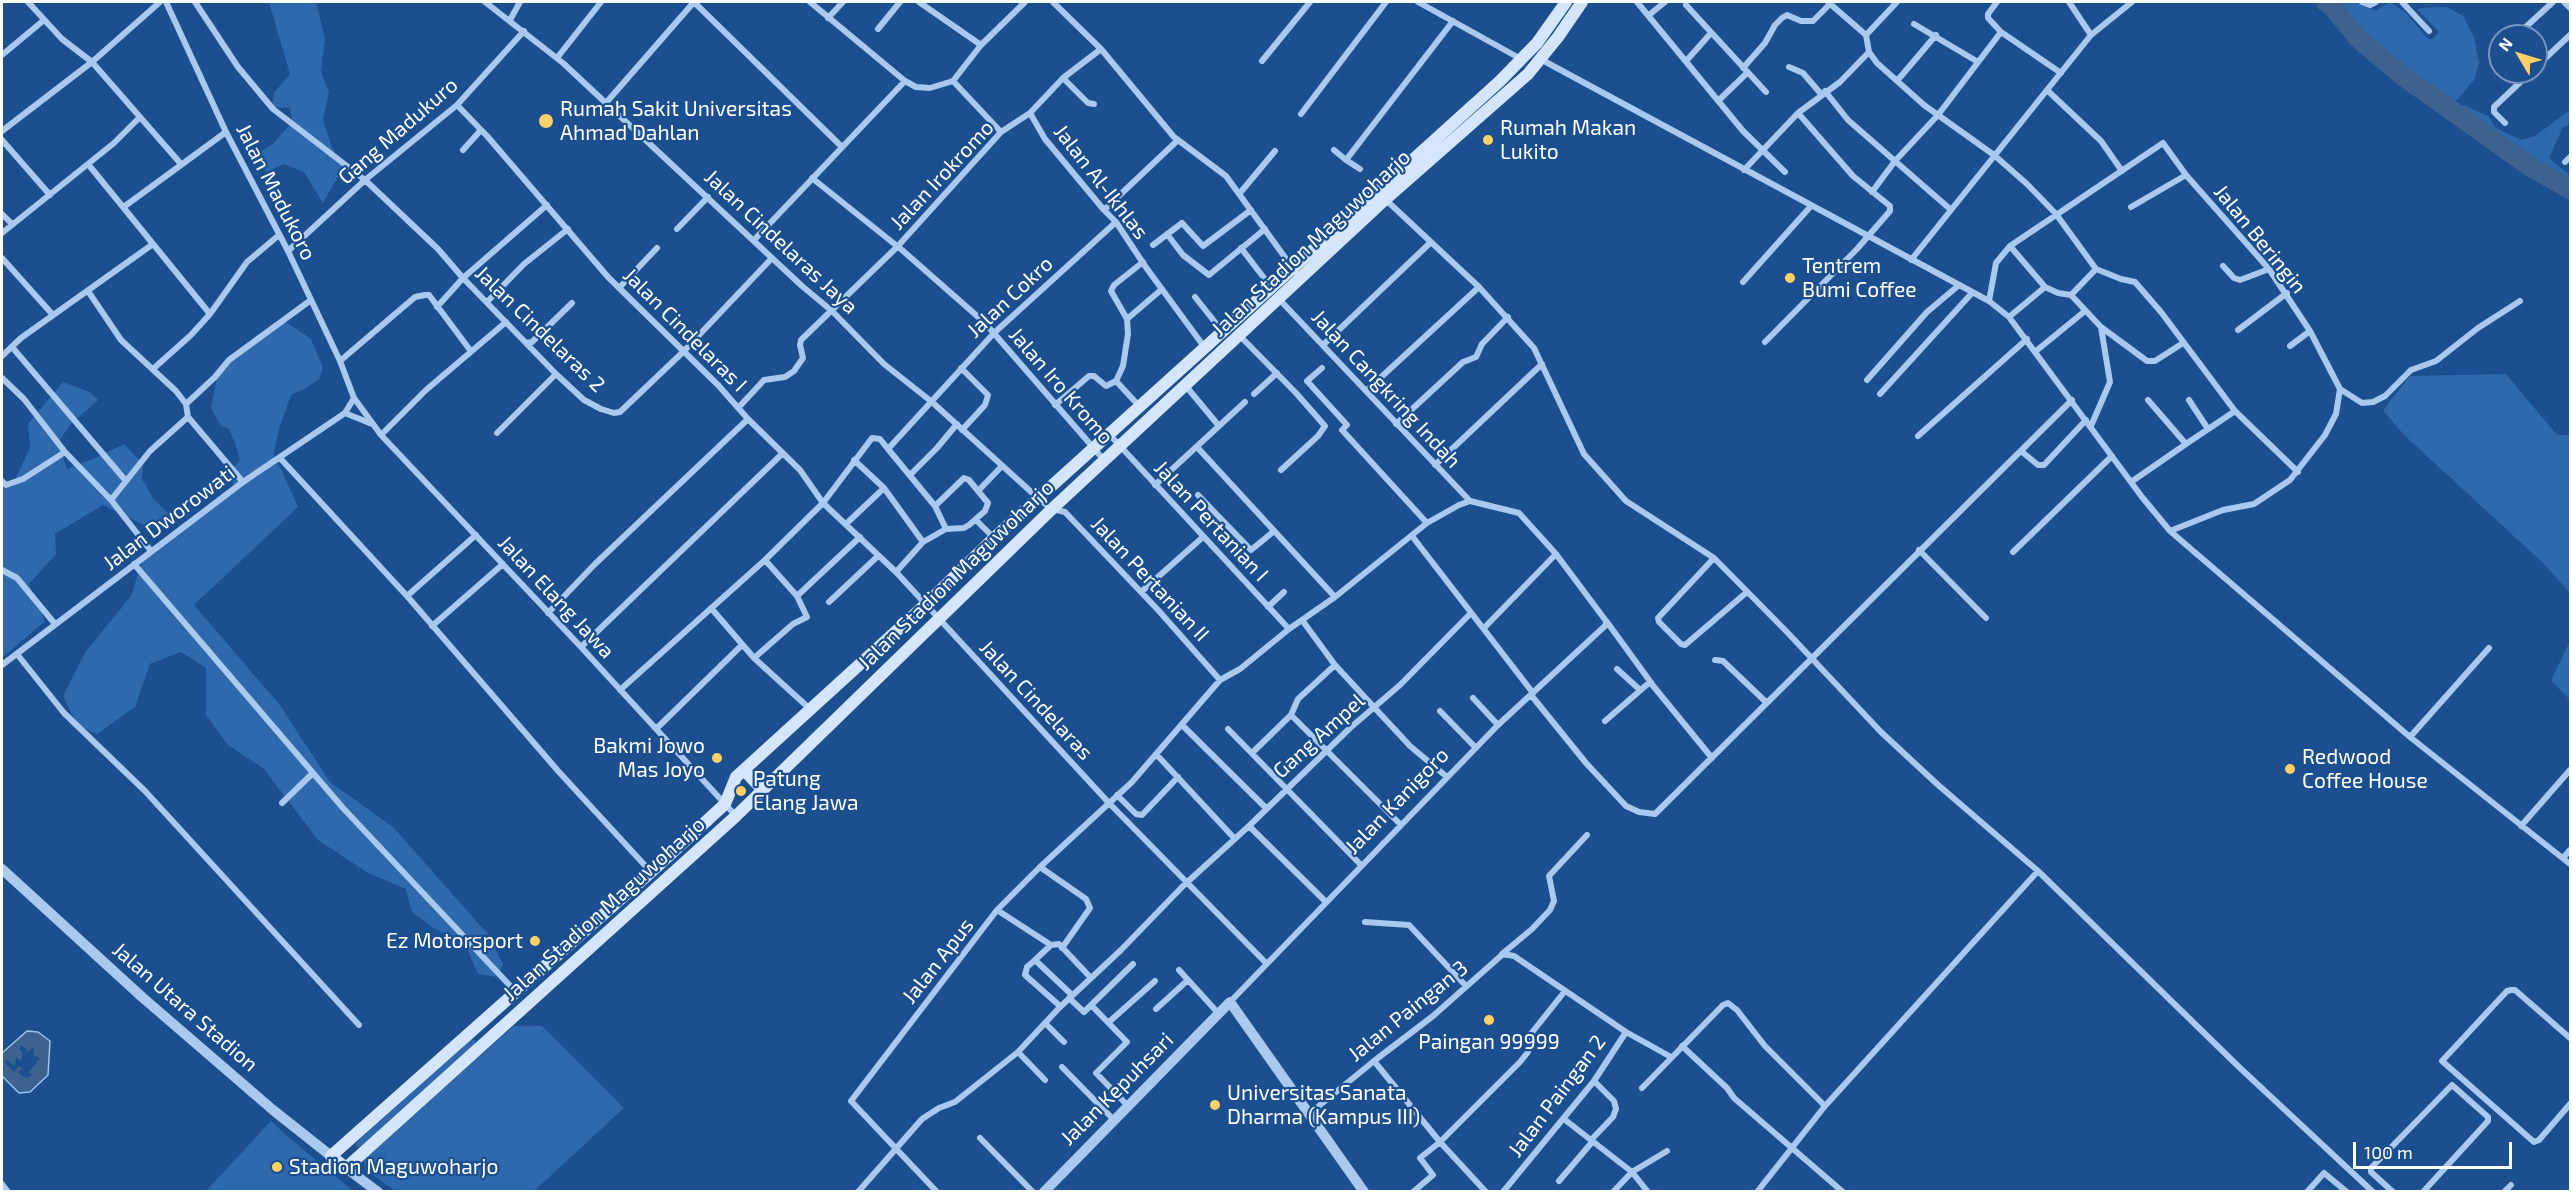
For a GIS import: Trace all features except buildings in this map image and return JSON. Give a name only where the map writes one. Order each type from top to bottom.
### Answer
[{"type":"main road","name":"Jalan Stadion Maguwoharjo","points":[[331,1156],[725,804],[729,799],[732,783],[744,771],[926,604],[994,538],[1271,286],[1296,273],[1385,200],[1542,60],[1582,2]]},
{"type":"main road","name":"Jalan Stadion Maguwoharjo","points":[[346,1168],[736,816],[1052,509],[1279,299],[1296,273],[1522,60],[1563,7]]},
{"type":"main road","points":[[1563,7],[1570,20]]},
{"type":"main road","points":[[1487,92],[1496,102]]},
{"type":"main road","points":[[744,771],[762,789]]},
{"type":"main road","points":[[479,1025],[490,1038]]},
{"type":"main road","name":"Jalan Utara Stadion","points":[[331,1156],[346,1168]]},
{"type":"street","points":[[28,2],[70,47],[92,62],[181,164]]},
{"type":"street","points":[[2,130],[92,62],[160,2]]},
{"type":"street","name":"Jalan Madukoro","points":[[166,2],[226,132],[288,251],[340,361],[354,398]]},
{"type":"street","name":"Jalan Cindelaras 2","points":[[195,2],[264,100],[365,180],[438,249],[556,374],[590,404],[616,413],[683,352],[772,258]]},
{"type":"street","name":"Jalan Cindelaras Jaya","points":[[485,2],[557,58],[832,311],[885,364],[932,402],[1052,509]]},
{"type":"street","points":[[510,20],[520,2]]},
{"type":"street","points":[[557,58],[601,2]]},
{"type":"street","points":[[605,104],[694,2],[842,147]]},
{"type":"street","points":[[810,2],[905,81],[916,87],[930,88],[953,81],[981,45],[1025,2]]},
{"type":"street","points":[[828,18],[843,2]]},
{"type":"street","points":[[878,29],[900,2]]},
{"type":"street","points":[[919,2],[981,45]]},
{"type":"street","points":[[1053,2],[1101,49],[1142,101],[1178,140],[1226,176],[1296,273]]},
{"type":"street","points":[[1262,61],[1310,2]]},
{"type":"street","points":[[1301,114],[1386,2]]},
{"type":"street","points":[[1418,2],[1522,60]]},
{"type":"street","points":[[1637,2],[1687,60],[1743,131],[1785,172]]},
{"type":"street","points":[[1649,15],[1665,2]]},
{"type":"street","points":[[1719,100],[1745,71],[1782,18],[1787,15],[1801,21],[1813,21],[1830,2],[1866,35],[1869,52],[1877,63],[1938,115],[1994,155],[2027,184],[2056,214],[2096,269],[2135,282],[2161,312],[2235,411],[2298,472]]},
{"type":"street","points":[[1866,35],[1897,2]]},
{"type":"street","points":[[1997,2],[1988,14],[1988,18],[2001,32],[2061,73]]},
{"type":"street","points":[[2069,2],[2091,35]]},
{"type":"street","points":[[1911,260],[2091,35],[2132,2]]},
{"type":"street","points":[[2362,2],[2370,5],[2376,2]]},
{"type":"street","points":[[2402,2],[2429,31]]},
{"type":"street","points":[[2529,24],[2553,2]]},
{"type":"street","points":[[2564,2],[2571,9]]},
{"type":"street","points":[[1686,5],[1766,92]]},
{"type":"street","points":[[2,55],[44,20]]},
{"type":"street","points":[[1346,159],[1453,21]]},
{"type":"street","points":[[1914,24],[1978,62]]},
{"type":"street","name":"Gang Madukuro","points":[[288,251],[365,180],[457,105],[524,31]]},
{"type":"street","points":[[1872,192],[1895,161],[1938,115],[2001,32]]},
{"type":"street","points":[[1687,60],[1711,33]]},
{"type":"street","points":[[1897,81],[1936,35]]},
{"type":"street","points":[[2548,56],[2571,35]]},
{"type":"street","name":"Jalan Al-Ikhlas","points":[[1101,49],[1063,78],[1030,113],[1045,139],[1116,222],[1204,348]]},
{"type":"street","points":[[1744,170],[1798,113],[1823,92],[1840,82],[1869,52]]},
{"type":"street","points":[[1542,60],[1972,292],[2009,316],[2170,531],[2410,737],[2571,864]]},
{"type":"street","points":[[1790,67],[1803,74],[1848,120],[1950,209]]},
{"type":"street","points":[[1063,78],[1088,103],[1094,104]]},
{"type":"street","points":[[754,239],[905,81]]},
{"type":"street","points":[[953,81],[1001,132]]},
{"type":"street","points":[[2505,123],[2494,112],[2494,107],[2518,84]]},
{"type":"street","points":[[2047,90],[2101,141],[2122,171]]},
{"type":"street","name":"Jalan Cindelaras I","points":[[457,105],[619,288],[739,407],[748,419],[800,470],[824,503],[926,604]]},
{"type":"street","name":"Jalan Irokromo","points":[[994,333],[897,247],[1001,132],[1030,113]]},
{"type":"street","points":[[1765,342],[1890,211],[1890,206],[1853,176],[1798,113]]},
{"type":"street","points":[[2,233],[88,164],[139,118]]},
{"type":"street","points":[[463,150],[481,130]]},
{"type":"street","points":[[124,206],[226,132]]},
{"type":"street","points":[[2,140],[50,195]]},
{"type":"street","points":[[1104,210],[1178,140]]},
{"type":"street","name":"Jalan Beringin","points":[[1989,302],[1996,263],[2010,246],[2163,143],[2186,174],[2269,269],[2287,293],[2340,389]]},
{"type":"street","points":[[1240,193],[1275,150]]},
{"type":"street","points":[[1334,150],[1360,169]]},
{"type":"street","points":[[2565,162],[2571,157]]},
{"type":"street","points":[[88,164],[210,314]]},
{"type":"street","points":[[2131,207],[2186,174]]},
{"type":"street","points":[[739,407],[765,380],[785,377],[794,371],[803,357],[800,342],[897,247],[812,178]]},
{"type":"street","points":[[677,229],[708,197]]},
{"type":"street","points":[[1385,200],[1479,287],[1534,348],[1584,454],[1626,501],[1714,558],[1881,732],[1937,784],[2038,871],[2239,1067],[2373,1191]]},
{"type":"street","points":[[437,307],[463,278],[546,205]]},
{"type":"street","points":[[1743,282],[1811,206]]},
{"type":"street","points":[[1153,246],[1182,223],[1203,246],[1251,210]]},
{"type":"street","points":[[2,214],[12,224]]},
{"type":"street","name":"Jalan Cokro","points":[[888,448],[994,333],[1116,222]]},
{"type":"street","points":[[488,303],[524,264],[568,229]]},
{"type":"street","points":[[1167,234],[1183,255],[1209,275],[1265,229]]},
{"type":"street","points":[[153,369],[191,335],[210,314],[243,266],[279,235]]},
{"type":"street","points":[[1323,345],[1430,243]]},
{"type":"street","points":[[2,356],[53,315],[153,244]]},
{"type":"street","points":[[2010,246],[2045,287],[2058,293],[2071,295],[2101,327],[2147,361],[2155,361],[2183,343]]},
{"type":"street","points":[[619,288],[657,248]]},
{"type":"street","points":[[1241,248],[1271,286]]},
{"type":"street","points":[[2,258],[53,315]]},
{"type":"street","points":[[1055,405],[1089,376],[1094,376],[1106,386],[1116,381],[1123,366],[1128,334],[1127,319],[1111,289],[1143,262]]},
{"type":"street","points":[[2223,266],[2240,280],[2269,269]]},
{"type":"street","points":[[2071,295],[2096,269]]},
{"type":"street","points":[[1867,380],[1927,312],[1959,285]]},
{"type":"street","points":[[1366,391],[1479,287]]},
{"type":"street","points":[[2009,316],[2045,287]]},
{"type":"street","points":[[1127,319],[1162,289]]},
{"type":"street","points":[[88,291],[122,340],[176,391],[186,404],[188,417],[243,482]]},
{"type":"street","points":[[1880,393],[1972,292]]},
{"type":"street","points":[[2238,330],[2287,293]]},
{"type":"street","points":[[340,361],[415,297],[429,295],[470,350]]},
{"type":"street","points":[[1195,297],[1222,331]]},
{"type":"street","name":"Jalan Cangkring Indah","points":[[1279,299],[1470,501]]},
{"type":"street","points":[[186,404],[215,377],[229,360],[311,300]]},
{"type":"street","points":[[2170,531],[2214,513],[2254,504],[2298,472],[2325,435],[2336,414],[2340,389],[2362,403],[2373,402],[2385,396],[2411,370],[2436,361],[2478,328],[2520,301]]},
{"type":"street","points":[[526,343],[532,342],[572,303]]},
{"type":"street","points":[[2036,351],[2085,311]]},
{"type":"street","points":[[1396,424],[1463,363],[1476,357],[1482,344],[1508,318]]},
{"type":"street","points":[[381,435],[470,350],[506,322]]},
{"type":"street","points":[[2021,451],[2038,465],[2044,465],[2089,423],[2110,382],[2101,327]]},
{"type":"street","points":[[2290,346],[2310,331]]},
{"type":"street","name":"Jalan Iro Kromo","points":[[994,333],[1104,460]]},
{"type":"street","points":[[1239,335],[1325,426],[1318,436],[1281,470]]},
{"type":"street","points":[[1918,436],[2027,339]]},
{"type":"street","points":[[12,347],[126,481]]},
{"type":"street","points":[[1435,465],[1542,364]]},
{"type":"street","points":[[961,368],[988,395],[985,405],[962,430]]},
{"type":"street","points":[[1296,393],[1322,368]]},
{"type":"street","points":[[1254,394],[1276,373]]},
{"type":"street","points":[[497,433],[556,374]]},
{"type":"street","points":[[2,378],[24,399],[65,452],[111,500],[151,551]]},
{"type":"street","points":[[1116,381],[1140,407]]},
{"type":"street","points":[[1307,381],[1347,425],[1342,430],[1427,523]]},
{"type":"street","points":[[1185,385],[1219,426]]},
{"type":"street","name":"Jalan Elang Jawa","points":[[354,398],[381,435],[657,728],[736,816]]},
{"type":"street","name":"Jalan Dworowati","points":[[2,665],[243,482],[345,413],[354,398]]},
{"type":"street","points":[[1412,536],[1586,763],[1626,806],[1651,814],[1659,811],[2072,400]]},
{"type":"street","points":[[2148,400],[2186,444]]},
{"type":"street","points":[[2189,400],[2208,429]]},
{"type":"street","points":[[1155,485],[1245,402]]},
{"type":"street","points":[[2132,482],[2235,411]]},
{"type":"street","points":[[345,413],[373,424]]},
{"type":"street","points":[[111,500],[150,451],[188,417]]},
{"type":"street","points":[[548,613],[595,564],[748,419]]},
{"type":"street","points":[[910,475],[957,424]]},
{"type":"street","name":"Jalan Pertanian I","points":[[1109,434],[1289,629]]},
{"type":"street","points":[[620,690],[765,560],[824,503],[872,438],[880,439],[910,475],[935,506],[946,529]]},
{"type":"street","points":[[1197,447],[1335,597]]},
{"type":"street","points":[[2,481],[6,485],[12,484],[65,452]]},
{"type":"street","points":[[581,647],[783,453]]},
{"type":"street","points":[[2013,552],[2112,456]]},
{"type":"street","points":[[280,458],[407,596],[559,772],[651,872]]},
{"type":"street","points":[[854,460],[884,488],[923,542]]},
{"type":"street","points":[[978,491],[1002,466]]},
{"type":"street","points":[[896,572],[923,542],[946,529],[964,528],[985,511],[988,503],[968,479],[963,478],[935,506]]},
{"type":"street","points":[[846,524],[884,488]]},
{"type":"street","points":[[1198,495],[1251,550],[1273,532]]},
{"type":"street","points":[[1470,501],[1520,513],[1556,554],[1652,684],[1712,758]]},
{"type":"street","name":"Jalan Apus","points":[[896,1149],[851,1103],[851,1098],[997,910],[1117,795],[1220,680],[1240,669],[1289,629],[1335,597],[1427,523],[1470,501]]},
{"type":"street","name":"Jalan Pertanian II","points":[[1052,509],[1065,512],[1220,680]]},
{"type":"street","points":[[976,520],[994,538]]},
{"type":"street","points":[[407,596],[476,535]]},
{"type":"street","points":[[797,596],[860,537]]},
{"type":"street","points":[[1141,592],[1203,537]]},
{"type":"street","points":[[1919,550],[1986,618]]},
{"type":"street","points":[[1484,628],[1556,554]]},
{"type":"street","points":[[829,602],[879,556]]},
{"type":"street","points":[[1714,558],[1658,618],[1659,622],[1681,644],[1685,645],[1747,592]]},
{"type":"street","points":[[754,658],[793,624],[807,617],[797,596],[765,560]]},
{"type":"street","points":[[134,564],[313,773],[516,993]]},
{"type":"street","points":[[432,626],[502,564]]},
{"type":"street","points":[[2,570],[17,578],[55,624]]},
{"type":"street","points":[[1268,607],[1284,592]]},
{"type":"street","name":"Jalan Cindelaras","points":[[926,604],[1109,803],[1266,963]]},
{"type":"street","points":[[711,608],[754,658],[811,710]]},
{"type":"street","name":"Gang Ampel","points":[[858,1191],[922,1119],[939,1108],[955,1102],[1018,1052],[1060,1006],[1471,613]]},
{"type":"street","points":[[1302,620],[1335,665],[1376,706],[1410,746],[1447,777]]},
{"type":"street","name":"Jalan Kanigoro","points":[[1219,1014],[1400,824],[1498,725],[1607,622]]},
{"type":"street","points":[[657,728],[742,645]]},
{"type":"street","points":[[2410,737],[2489,648]]},
{"type":"street","points":[[17,654],[64,714],[145,791],[359,1025]]},
{"type":"street","points":[[1715,660],[1723,661],[1767,703]]},
{"type":"street","points":[[1252,753],[1291,715],[1298,699],[1335,665]]},
{"type":"street","points":[[1617,669],[1639,689]]},
{"type":"street","points":[[1605,721],[1639,689],[1648,682],[1652,684]]},
{"type":"street","points":[[1473,698],[1498,725]]},
{"type":"street","points":[[1440,711],[1476,748]]},
{"type":"street","points":[[1291,715],[1400,824]]},
{"type":"street","points":[[1182,725],[1266,808]]},
{"type":"street","points":[[1228,729],[1361,865]]},
{"type":"street","points":[[1156,754],[1235,839]]},
{"type":"street","points":[[2521,826],[2571,770]]},
{"type":"street","points":[[282,803],[313,773]]},
{"type":"street","points":[[1117,795],[1136,814],[1142,815],[1178,777]]},
{"type":"street","points":[[1249,826],[1326,902]]},
{"type":"street","name":"Jalan Paingan 3","points":[[1309,1114],[1374,1060],[1402,1041],[1532,929],[1550,910],[1554,902],[1549,876],[1587,835]]},
{"type":"street","points":[[2563,858],[2571,850]]},
{"type":"street","points":[[1040,867],[1086,899],[1090,908],[1062,948]]},
{"type":"street","name":"Jalan Utara Stadion","points":[[2,869],[151,1004],[273,1110],[331,1156]]},
{"type":"street","points":[[1757,1191],[1825,1106],[2038,871]]},
{"type":"street","points":[[997,910],[1051,945]]},
{"type":"street","points":[[1365,922],[1409,925],[1467,986]]},
{"type":"street","points":[[1060,1006],[1025,975],[1027,968],[1051,945],[1059,944],[1091,978]]},
{"type":"street","points":[[1500,955],[1514,956],[1626,1032]]},
{"type":"street","points":[[1035,960],[1084,1012],[1133,964]]},
{"type":"street","points":[[1179,970],[1219,1014]]},
{"type":"street","points":[[1156,1009],[1188,980]]},
{"type":"street","points":[[1108,1022],[1155,981]]},
{"type":"street","points":[[2571,1038],[2515,990],[2507,990],[2442,1061],[2534,1142],[2539,1140],[2571,1104]]},
{"type":"street","points":[[1413,1191],[1434,1174],[1419,1159],[1492,1092],[1524,1057],[1528,1052],[1530,1035],[1565,991]]},
{"type":"street","points":[[1230,1002],[1364,1191]]},
{"type":"street","points":[[1642,1088],[1723,1005],[1728,1003],[1737,1010],[1765,1046],[1825,1106]]},
{"type":"street","points":[[1092,1006],[1127,1042],[1096,1074],[1128,1106]]},
{"type":"street","name":"Jalan Kepuhsari","points":[[1044,1191],[1219,1014]]},
{"type":"street","points":[[1045,1023],[1064,1042]]},
{"type":"street","name":"Jalan Paingan 2","points":[[1503,1191],[1594,1081],[1626,1032],[1671,1057]]},
{"type":"street","points":[[1682,1046],[1727,1088],[1734,1098],[1843,1191]]},
{"type":"street","points":[[1018,1052],[1045,1080]]},
{"type":"street","points":[[1374,1060],[1440,1142],[1486,1191]]},
{"type":"street","points":[[1062,1067],[1114,1120]]},
{"type":"street","points":[[1559,1181],[1613,1117],[1616,1109],[1614,1101],[1594,1081]]},
{"type":"street","points":[[2393,1191],[2371,1173],[2371,1168],[2452,1085],[2489,1119],[2423,1191]]},
{"type":"street","points":[[1564,1119],[1632,1173],[1648,1191]]},
{"type":"street","points":[[980,1138],[1033,1191]]},
{"type":"street","points":[[896,1149],[937,1191]]},
{"type":"street","points":[[1613,1191],[1632,1173],[1666,1151]]},
{"type":"street","points":[[346,1168],[378,1191]]},
{"type":"street","points":[[2307,1191],[2324,1173],[2347,1191]]},
{"type":"street","points":[[2,1184],[8,1191]]},
{"type":"street","points":[[2504,1191],[2511,1185]]},
{"type":"shaded area","points":[[269,2],[316,2],[325,39],[321,72],[329,92],[323,120],[332,148],[344,166],[323,203],[304,172],[284,164],[266,172],[255,156],[274,143],[292,122],[290,108],[272,107],[274,93],[290,74]]},
{"type":"shaded area","points":[[2335,2],[2361,2],[2375,11],[2390,2],[2406,13],[2428,39],[2433,39],[2439,32],[2417,9],[2449,8],[2463,16],[2474,38],[2479,63],[2474,80],[2452,103],[2436,95],[2364,38]]},
{"type":"shaded area","points":[[2463,105],[2488,116],[2496,128],[2521,140],[2535,136],[2570,110],[2570,124],[2563,127],[2549,158],[2570,175],[2570,185],[2536,165],[2457,108]]},
{"type":"shaded area","points":[[286,322],[311,339],[323,368],[319,379],[291,395],[279,428],[272,463],[277,460],[298,507],[194,605],[279,704],[330,782],[393,827],[487,933],[503,964],[497,977],[478,974],[465,944],[432,927],[412,912],[406,889],[368,873],[318,840],[264,769],[228,745],[206,715],[206,668],[181,652],[150,664],[135,707],[97,734],[77,725],[63,696],[86,651],[131,596],[144,556],[235,488],[228,474],[240,460],[234,440],[228,428],[221,426],[211,408],[219,367]]},
{"type":"shaded area","points":[[2506,374],[2557,435],[2570,435],[2570,593],[2544,564],[2402,433],[2383,410],[2410,376]]},
{"type":"shaded area","points":[[63,382],[90,392],[98,400],[70,425],[58,443],[67,469],[124,444],[143,464],[142,479],[153,498],[177,522],[148,527],[103,505],[55,534],[56,554],[29,584],[45,621],[2,658],[2,482],[14,482],[30,448],[28,424]]},
{"type":"shaded area","points":[[2570,641],[2570,700],[2551,680]]},
{"type":"shaded area","points":[[514,1026],[542,1026],[624,1108],[534,1191],[395,1191],[365,1169],[364,1158],[369,1153]]},
{"type":"shaded area","points":[[27,1031],[38,1032],[50,1041],[48,1075],[30,1092],[19,1093],[2,1076],[2,1053]]},
{"type":"shaded area","points":[[471,1039],[475,1040],[475,1044],[360,1147],[356,1147],[356,1143]]},
{"type":"shaded area","name":"Stadion Maguwoharjo","points":[[271,1121],[287,1136],[353,1191],[206,1191]]},
{"type":"pier","points":[[21,1045],[27,1049],[26,1053],[34,1049],[34,1057],[40,1058],[29,1072],[32,1075],[28,1078],[18,1072],[22,1069],[26,1071],[19,1066],[14,1072],[4,1062],[7,1060],[15,1066],[16,1057],[21,1061],[23,1053],[19,1049]]},
{"type":"waterway","points":[[2326,2],[2332,6],[2358,38],[2403,76],[2531,167],[2570,189]]},
{"type":"place","name":"Rumah Sakit Universitas Ahmad Dahlan","points":[[546,121]]},
{"type":"place","name":"Rumah Makan Lukito","points":[[1488,140]]},
{"type":"place","name":"Tentrem Bumi Coffee","points":[[1790,278]]},
{"type":"place","name":"Bakmi Jowo Mas Joyo","points":[[717,758]]},
{"type":"place","name":"Redwood Coffee House","points":[[2290,769]]},
{"type":"place","name":"Patung Elang Jawa","points":[[741,791]]},
{"type":"place","name":"Ez Motorsport","points":[[535,941]]},
{"type":"place","name":"Paingan 99999","points":[[1489,1020]]},
{"type":"place","name":"Universitas Sanata Dharma (Kampus III)","points":[[1215,1105]]},
{"type":"place","name":"Stadion Maguwoharjo","points":[[277,1167]]}]
